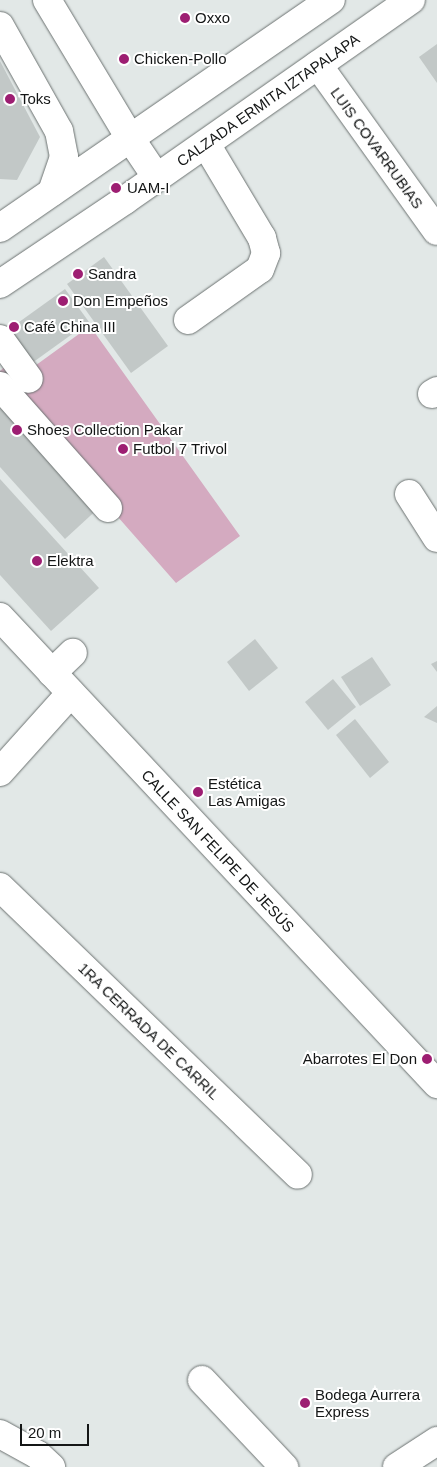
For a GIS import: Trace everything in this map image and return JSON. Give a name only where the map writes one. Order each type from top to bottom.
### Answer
[{"type":"street","points":[[47,0],[130,138],[157,178]]},
{"type":"street","points":[[0,228],[331,0]]},
{"type":"street","name":"CALZADA ERMITA IZTAPALAPA","points":[[0,284],[157,178],[411,0]]},
{"type":"street","points":[[0,26],[59,131],[64,156],[52,192]]},
{"type":"street","name":"LUIS COVARRUBIAS","points":[[318,65],[428,202],[437,231]]},
{"type":"street","points":[[188,320],[260,269],[266,253],[262,238],[206,144]]},
{"type":"street","points":[[0,339],[29,379]]},
{"type":"street","points":[[0,386],[108,508]]},
{"type":"street","points":[[409,494],[437,538]]},
{"type":"street","name":"CALLE SAN FELIPE DE JESÚS","points":[[0,617],[437,1084]]},
{"type":"street","points":[[52,673],[73,653]]},
{"type":"street","points":[[0,772],[71,693]]},
{"type":"street","name":"1RA CERRADA DE CARRIL","points":[[0,887],[298,1175]]},
{"type":"street","points":[[202,1380],[284,1467]]},
{"type":"street","points":[[0,1434],[38,1455],[51,1467]]},
{"type":"street","points":[[397,1467],[437,1441]]},
{"type":"shaded area","name":"Futbol 7 Trivol","points":[[90,326],[240,536],[176,583],[0,383],[0,371],[8,364],[32,368]]},
{"type":"building","points":[[437,44],[437,83],[419,57]]},
{"type":"building","name":"Toks","points":[[0,61],[40,137],[17,180],[0,179]]},
{"type":"building","points":[[104,257],[168,346],[131,373],[67,284]]},
{"type":"building","points":[[65,289],[89,322],[32,363],[8,330]]},
{"type":"building","name":"Shoes Collection Pakar","points":[[0,393],[102,505],[65,539],[0,467]]},
{"type":"building","name":"Elektra","points":[[0,479],[99,588],[51,631],[0,575]]},
{"type":"building","points":[[255,639],[278,668],[249,691],[227,662]]},
{"type":"building","points":[[372,657],[391,685],[360,706],[341,677]]},
{"type":"building","points":[[437,661],[437,672],[431,664]]},
{"type":"building","points":[[333,679],[356,707],[328,730],[305,702]]},
{"type":"building","points":[[437,706],[437,723],[424,717]]},
{"type":"building","points":[[355,719],[389,762],[370,778],[336,735]]},
{"type":"place","name":"Oxxo","points":[[185,18]]},
{"type":"place","name":"Chicken-Pollo","points":[[124,59]]},
{"type":"place","name":"Toks","points":[[10,99]]},
{"type":"place","name":"UAM-I","points":[[116,188]]},
{"type":"place","name":"Sandra","points":[[78,274]]},
{"type":"place","name":"Don Empeños","points":[[63,301]]},
{"type":"place","name":"Café China III","points":[[14,327]]},
{"type":"place","name":"Shoes Collection Pakar","points":[[17,430]]},
{"type":"place","name":"Futbol 7 Trivol","points":[[123,449]]},
{"type":"place","name":"Elektra","points":[[37,561]]},
{"type":"place","name":"Estética Las Amigas","points":[[198,792]]},
{"type":"place","name":"Abarrotes El Don","points":[[427,1059]]},
{"type":"place","name":"Bodega Aurrera Express","points":[[305,1403]]}]
